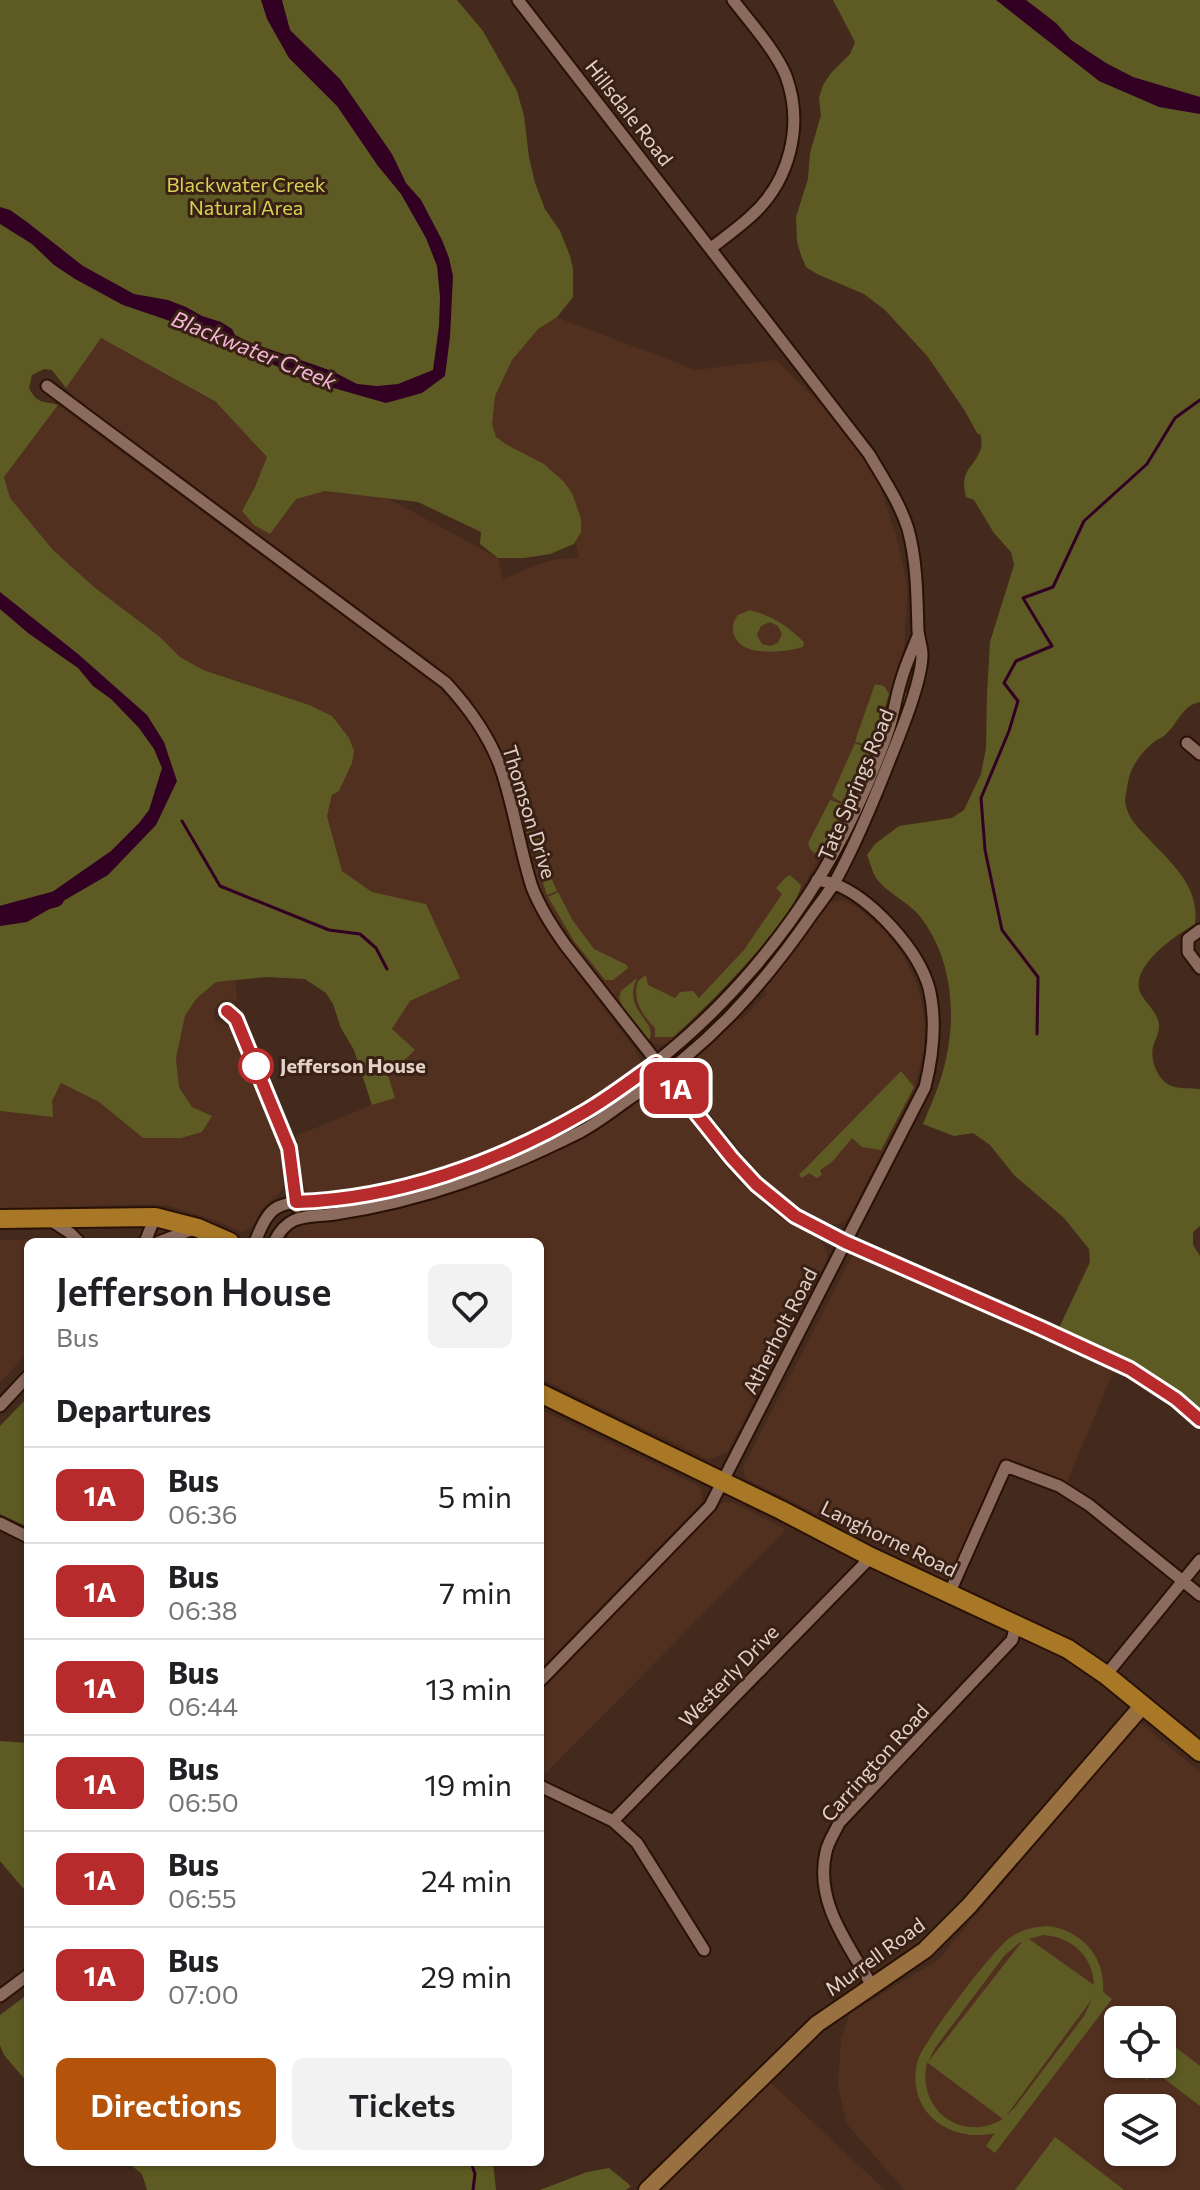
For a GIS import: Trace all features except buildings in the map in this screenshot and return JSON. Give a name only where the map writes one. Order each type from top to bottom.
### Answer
[{"type":"main road","points":[[0,1219],[155,1217],[198,1228],[221,1238]]},
{"type":"main road","name":"Langhorne Road","points":[[544,1395],[788,1513],[871,1557],[1068,1649],[1106,1675],[1200,1752]]},
{"type":"street","name":"Hillsdale Road","points":[[518,0],[711,248]]},
{"type":"street","points":[[711,248],[752,216],[777,184],[791,149],[793,130],[792,101],[785,73],[733,0]]},
{"type":"street","name":"Tate Springs Road","points":[[299,1217],[367,1210],[487,1175],[584,1130],[666,1074],[724,1024],[752,994],[834,883],[866,819],[901,732],[922,656],[917,584],[908,532],[869,454],[711,248]]},
{"type":"street","name":"Thomson Drive","points":[[47,386],[446,683],[484,732],[500,767],[533,888],[546,915],[566,946],[709,1131],[756,1184],[795,1216],[845,1242],[1130,1369],[1176,1399],[1200,1420]]},
{"type":"street","name":"Tate Springs Road","points":[[257,1238],[276,1208],[296,1202],[358,1196],[422,1181],[483,1161],[587,1111],[656,1063],[722,1005],[791,920],[824,869],[866,787],[889,730],[900,682],[919,636]]},
{"type":"street","points":[[1187,743],[1200,754]]},
{"type":"street","name":"Atherholt Road","points":[[824,869],[834,883]]},
{"type":"street","name":"Atherholt Road","points":[[544,1677],[710,1506],[925,1087],[932,1060],[934,1027],[928,987],[911,951],[890,924],[860,899],[834,883],[817,880]]},
{"type":"street","points":[[1200,930],[1188,939],[1188,952],[1200,968]]},
{"type":"street","points":[[227,1011],[236,1019],[289,1148],[299,1217],[287,1223],[277,1238]]},
{"type":"street","points":[[147,1238],[155,1217]]},
{"type":"street","points":[[46,1218],[75,1238]]},
{"type":"street","points":[[170,1238],[198,1228]]},
{"type":"street","points":[[0,1406],[24,1380]]},
{"type":"street","points":[[949,1594],[1006,1466],[1059,1486],[1089,1505],[1200,1595]]},
{"type":"street","points":[[0,1523],[24,1535]]},
{"type":"street","name":"Westerly Drive","points":[[613,1821],[871,1557]]},
{"type":"street","points":[[1106,1675],[1200,1560]]},
{"type":"street","name":"Carrington Road","points":[[872,1986],[827,1904],[822,1876],[826,1848],[839,1823],[1012,1640],[1016,1625]]},
{"type":"street","name":"Murrell Road","points":[[647,2190],[817,2024],[925,1950],[969,1906],[1143,1705]]},
{"type":"street","points":[[544,1788],[613,1821],[637,1843],[704,1950]]},
{"type":"street","points":[[0,1996],[24,1978]]},
{"type":"shaded area","points":[[537,310],[696,370],[776,360],[823,406],[876,474],[896,535],[908,588],[904,650],[872,749],[841,818],[802,888],[760,944],[669,1043],[654,1043],[643,1034],[586,961],[572,966],[635,1049],[640,1060],[634,1071],[551,1124],[497,1148],[407,1179],[361,1191],[313,1195],[306,1190],[302,1180],[296,1136],[395,1098],[387,1074],[397,1067],[392,1030],[410,1001],[459,977],[426,904],[372,892],[342,871],[327,816],[333,794],[339,790],[352,763],[309,705],[203,670],[180,657],[160,637],[94,587],[53,550],[10,498],[4,477],[58,405],[437,686],[461,712],[472,701],[437,666],[75,398],[66,388],[101,338],[498,558],[503,579],[539,564],[579,558],[571,520],[455,444]]},
{"type":"shaded area","points":[[841,900],[854,905],[884,930],[901,952],[916,982],[925,1025],[924,1047],[915,1088],[851,1213],[846,1220],[831,1224],[778,1193],[759,1173],[698,1099],[685,1079],[684,1069],[766,994],[764,989],[829,902]]},
{"type":"shaded area","points":[[235,980],[237,1001],[223,999],[214,1008],[214,1016],[218,1023],[230,1028],[238,1042],[286,1163],[287,1186],[261,1210],[253,1227],[242,1232],[169,1206],[148,1204],[0,1209],[0,1111],[52,1116],[52,1101],[60,1083],[99,1102],[143,1138],[192,1107],[179,1087],[176,1058],[185,1016],[196,999],[216,982]]},
{"type":"shaded area","points":[[659,1091],[670,1096],[735,1178],[779,1217],[820,1240],[827,1251],[827,1260],[728,1451],[713,1458],[707,1459],[544,1380],[544,1238],[288,1238],[292,1228],[300,1225],[413,1205],[464,1190],[527,1165],[604,1124],[648,1094]]},
{"type":"shaded area","points":[[0,1240],[24,1240],[24,1356],[0,1383]]},
{"type":"shaded area","points":[[854,1252],[1114,1370],[1066,1484],[1011,1462],[951,1577],[946,1579],[745,1478],[743,1467]]},
{"type":"shaded area","points":[[544,1411],[699,1486],[702,1502],[544,1666]]},
{"type":"shaded area","points":[[732,1502],[785,1529],[784,1532],[544,1775],[544,1687],[722,1503]]},
{"type":"shaded area","points":[[1139,1722],[1200,1772],[1200,2190],[904,2190],[847,2124],[838,2086],[841,2040],[850,2013],[938,1960]]},
{"type":"shaded area","points":[[770,2082],[885,2190],[660,2190]]},
{"type":"green space","name":"Blackwater Creek Natural Area","points":[[0,0],[457,0],[483,31],[517,91],[535,183],[570,256],[573,297],[557,317],[538,329],[512,360],[495,396],[492,424],[496,437],[544,464],[572,493],[581,519],[581,532],[574,544],[550,554],[498,558],[480,544],[481,532],[418,502],[325,491],[296,499],[270,534],[254,525],[242,511],[267,457],[216,402],[101,338],[66,388],[52,370],[44,369],[32,375],[29,388],[35,397],[58,405],[4,477],[10,498],[53,550],[94,587],[160,637],[180,657],[203,670],[309,705],[332,716],[349,738],[354,751],[352,763],[339,791],[332,795],[327,816],[342,871],[372,892],[426,904],[460,978],[410,1001],[392,1029],[415,1050],[387,1072],[395,1098],[372,1105],[354,1050],[326,993],[305,979],[267,977],[216,982],[196,999],[185,1016],[176,1058],[179,1087],[192,1107],[212,1116],[202,1132],[181,1138],[143,1138],[99,1102],[61,1083],[52,1101],[53,1117],[0,1111]]},
{"type":"green space","points":[[833,0],[1200,0],[1200,702],[1188,707],[1169,731],[1139,757],[1130,774],[1125,802],[1134,823],[1182,876],[1193,898],[1195,910],[1195,924],[1157,952],[1142,972],[1139,982],[1140,992],[1159,1024],[1152,1052],[1158,1073],[1172,1086],[1200,1089],[1200,1226],[1193,1232],[1193,1245],[1200,1256],[1200,1413],[1151,1374],[1058,1330],[1090,1262],[1089,1249],[1064,1218],[1014,1175],[990,1145],[973,1133],[954,1136],[923,1124],[941,1078],[950,1036],[950,993],[946,971],[940,951],[918,914],[876,878],[867,855],[875,844],[899,826],[952,818],[964,810],[981,774],[986,748],[990,642],[1014,565],[1011,552],[994,533],[974,500],[966,497],[964,480],[981,448],[981,435],[928,357],[885,310],[864,294],[806,267],[801,255],[796,217],[808,179],[810,153],[821,115],[819,98],[823,85],[850,54],[855,42]]},
{"type":"green space","points":[[750,610],[773,618],[804,642],[803,647],[777,651],[748,649],[733,633],[733,624],[738,615]],"holes":[[[770,622],[778,626],[782,634],[778,643],[770,646],[762,644],[757,635],[761,626]]]},
{"type":"green space","points":[[875,684],[884,686],[889,694],[872,748],[855,741]]},
{"type":"green space","points":[[905,692],[908,694],[875,784],[831,872],[829,871]]},
{"type":"green space","points":[[855,743],[871,750],[848,805],[832,795]]},
{"type":"green space","points":[[523,793],[528,798],[536,827],[527,834],[518,800]]},
{"type":"green space","points":[[830,800],[847,806],[825,849],[814,853],[808,843]]},
{"type":"green space","points":[[537,830],[548,868],[544,870],[557,891],[547,895],[528,838],[531,832]]},
{"type":"green space","points":[[790,875],[801,885],[796,899],[766,941],[725,987],[673,1037],[655,1037],[655,1028],[637,1001],[638,981],[646,975],[648,985],[675,998],[680,992],[693,991],[699,998],[744,950],[782,894],[776,888]]},
{"type":"green space","points":[[819,886],[823,888],[758,975],[703,1034],[667,1063],[666,1059]]},
{"type":"green space","points":[[558,892],[573,921],[594,949],[627,965],[628,968],[613,980],[605,980],[574,941],[548,897]]},
{"type":"green space","points":[[637,978],[633,989],[634,999],[649,1027],[649,1040],[623,1008],[619,998],[621,991]]},
{"type":"green space","points":[[653,1071],[654,1075],[586,1119],[524,1153],[492,1165],[491,1163]]},
{"type":"green space","points":[[901,1071],[914,1087],[881,1150],[862,1147],[852,1138],[832,1162],[820,1170],[822,1175],[817,1178],[809,1173],[802,1178],[799,1175]]},
{"type":"green space","points":[[474,1169],[475,1173],[387,1199],[314,1211],[306,1209],[360,1199]]},
{"type":"green space","points":[[24,1401],[24,1525],[0,1514],[0,1426]]},
{"type":"green space","points":[[0,1741],[24,1743],[24,1889],[0,1861]]},
{"type":"green space","points":[[1046,1926],[1059,1928],[1080,1939],[1096,1957],[1103,1979],[1103,1992],[1112,1999],[995,2153],[986,2146],[995,2133],[962,2133],[934,2119],[924,2108],[915,2078],[923,2050],[976,1976],[1002,1945],[1027,1929]],"holes":[[[1043,1935],[1063,1940],[1079,1950],[1090,1965],[1094,1985],[1029,1939]],[[1021,1943],[928,2062],[935,2048],[1004,1956]],[[1092,1999],[1084,2016],[1006,2116]],[[928,2063],[1003,2119],[988,2126],[972,2127],[946,2118],[935,2108],[928,2095],[925,2080]]]},
{"type":"green space","points":[[24,1997],[24,2078],[4,2055],[0,2045],[0,2015]]},
{"type":"green space","points":[[1176,2048],[1200,2066],[1200,2106],[1163,2078],[1176,2078]]},
{"type":"green space","points":[[1055,2137],[1123,2189],[1123,2190],[1015,2190]]},
{"type":"green space","points":[[132,2166],[493,2166],[496,2190],[147,2190],[142,2174]]},
{"type":"green space","points":[[609,2168],[631,2186],[626,2190],[540,2190],[587,2172]]},
{"type":"water","points":[[261,0],[282,0],[290,30],[340,79],[392,154],[406,183],[421,200],[442,240],[453,276],[445,376],[422,393],[386,403],[302,379],[176,323],[123,305],[75,279],[32,244],[0,224],[0,207],[27,222],[83,266],[134,294],[168,300],[186,307],[221,322],[235,335],[249,342],[332,371],[357,384],[398,384],[433,370],[440,297],[437,266],[426,238],[401,194],[337,106],[289,58],[267,19]]},
{"type":"water","points":[[996,0],[1026,0],[1056,23],[1071,40],[1106,63],[1133,77],[1200,97],[1200,114],[1159,107],[1099,81]]},
{"type":"water","points":[[0,592],[78,654],[147,715],[164,742],[177,781],[156,825],[108,875],[27,922],[0,926],[0,916],[27,914],[45,897],[111,851],[149,810],[162,768],[154,749],[139,728],[111,699],[93,686],[78,668],[0,609]]},
{"type":"waterway","points":[[1037,1034],[1038,977],[1002,930],[985,850],[981,798],[1018,701],[1004,683],[1016,661],[1052,646],[1023,598],[1053,587],[1084,521],[1147,464],[1175,418],[1200,400]]},
{"type":"waterway","points":[[182,821],[220,886],[329,930],[360,934],[376,948],[387,969]]},
{"type":"waterway","name":"Blackwater Creek","points":[[0,914],[56,899]]},
{"type":"waterway","points":[[472,2166],[475,2174],[473,2190]]},
{"type":"bus line","name":"1A","points":[[227,1011],[236,1019],[289,1148],[296,1202],[358,1196],[422,1181],[483,1161],[587,1111],[656,1063],[732,1158],[756,1184],[795,1216],[845,1242],[1130,1369],[1176,1399],[1200,1420]]},
{"type":"place","name":"Jefferson House","points":[[256,1066]]}]
